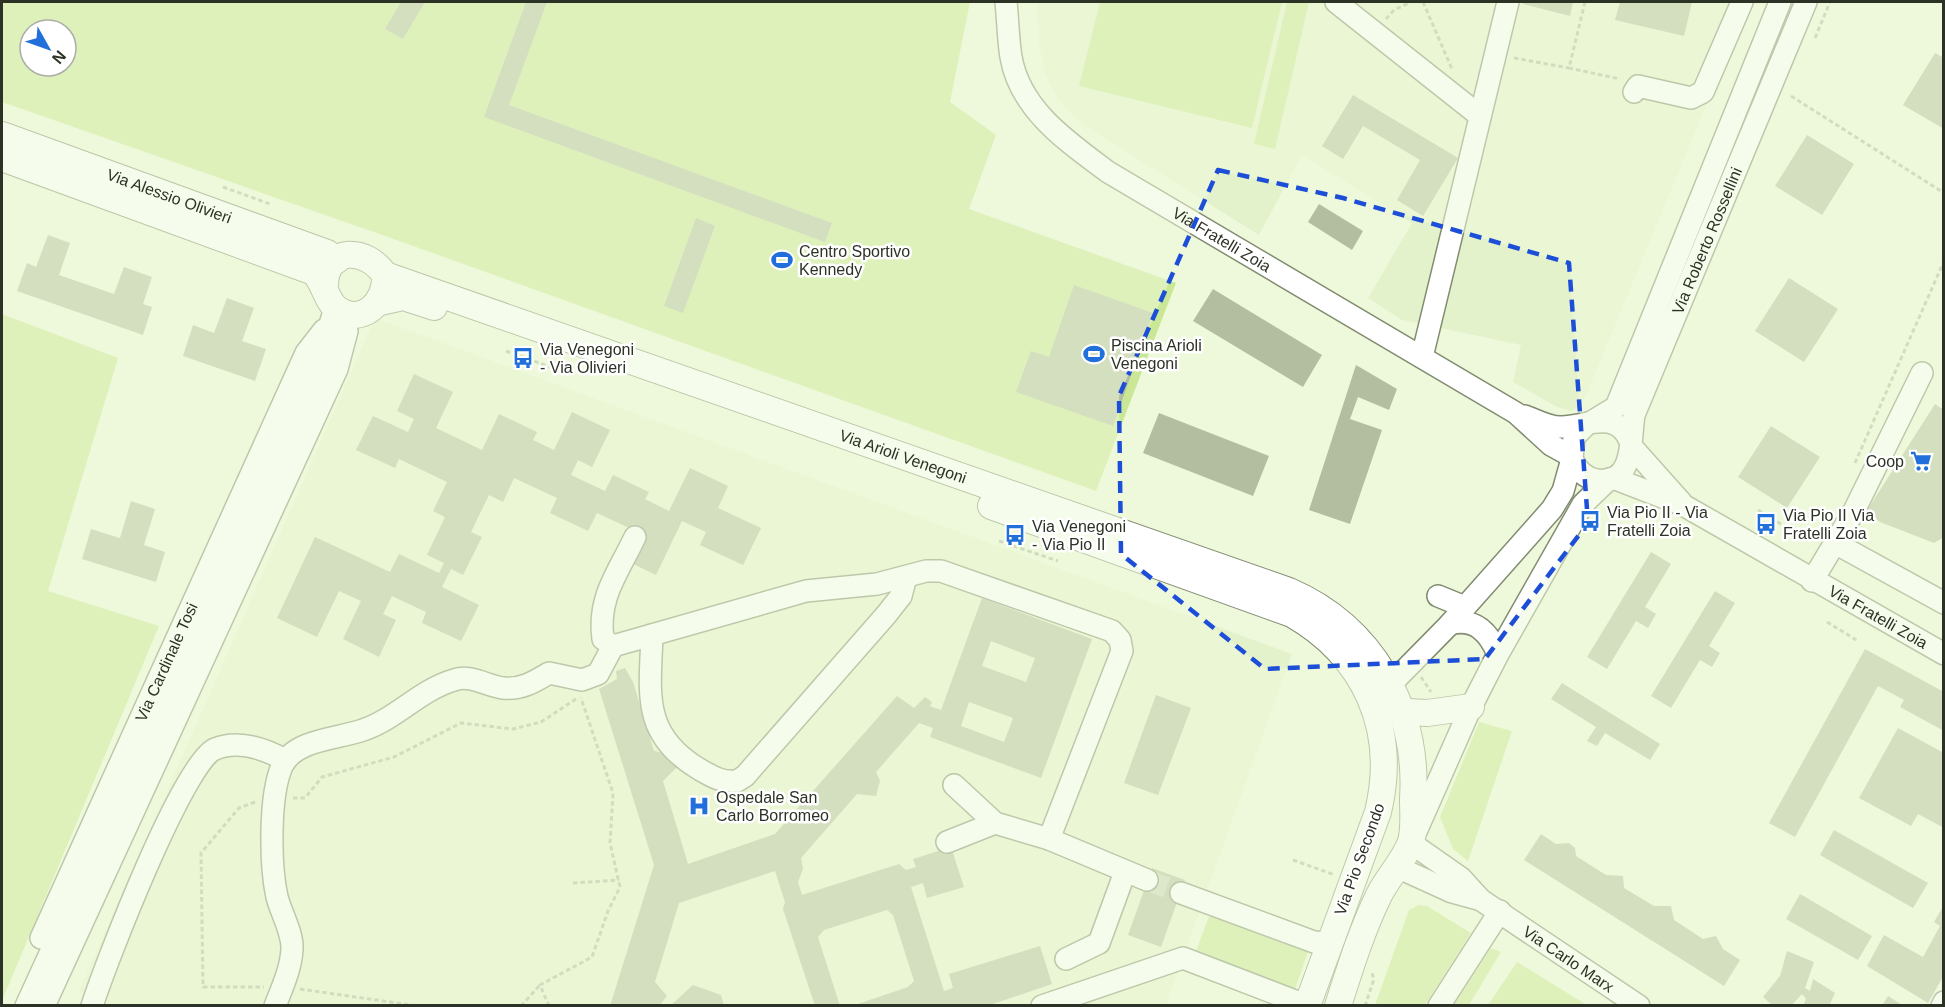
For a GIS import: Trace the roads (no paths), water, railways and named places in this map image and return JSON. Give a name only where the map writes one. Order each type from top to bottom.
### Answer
[{"type":"main road","name":"Via Alessio Olivieri","points":[[2,135],[327,253],[337,260]]},
{"type":"main road","name":"Via Alessio Olivieri","points":[[2,158],[314,272],[325,284]]},
{"type":"main road","points":[[350,254],[359,254],[377,263],[385,275],[384,292],[380,302],[370,311],[342,319],[329,301],[325,284],[330,266],[337,260],[350,254]]},
{"type":"main road","name":"Via Arioli Venegoni","points":[[385,275],[1289,591],[1314,602],[1352,632],[1371,654],[1389,686]]},
{"type":"main road","name":"Via Arioli Venegoni","points":[[380,302],[403,297],[417,300],[1292,614],[1314,627],[1344,656],[1365,688],[1374,709]]},
{"type":"main road","points":[[1389,686],[1374,709],[1404,714],[1470,707]]},
{"type":"main road","name":"Via Pio Secondo","points":[[1338,1005],[1356,951],[1380,893],[1411,843],[1415,777],[1404,714],[1389,686]]},
{"type":"main road","name":"Via Pio Secondo","points":[[1309,1004],[1328,943],[1378,812],[1385,770],[1381,729],[1374,709]]},
{"type":"main road","name":"Via Carlo Marx","points":[[1368,837],[1411,843]]},
{"type":"main road","name":"Via Carlo Marx","points":[[1368,837],[1397,867]]},
{"type":"main road","points":[[1328,943],[1356,951]]},
{"type":"street","name":"Via Fratelli Zoia","points":[[1006,2],[1011,58],[1019,86],[1053,130],[1108,172],[1516,413],[1559,428],[1591,422],[1615,423],[1683,505]]},
{"type":"street","points":[[1336,2],[1480,116]]},
{"type":"street","points":[[1422,357],[1508,2]]},
{"type":"street","points":[[1634,92],[1638,86],[1691,98],[1703,92],[1742,2]]},
{"type":"street","name":"Via Roberto Rossellini","points":[[1389,686],[1450,624],[1552,508],[1563,491],[1572,458],[1574,437],[1591,422],[1616,406],[1652,312],[1780,2]]},
{"type":"street","name":"Via Roberto Rossellini","points":[[1470,707],[1583,504],[1627,465],[1634,415],[1806,2]]},
{"type":"street","points":[[1652,312],[1674,320]]},
{"type":"street","name":"Via Cardinale Tosi","points":[[293,403],[314,380],[342,319]]},
{"type":"street","name":"Via Cardinale Tosi","points":[[11,1005],[190,628],[293,403],[306,353],[342,319]]},
{"type":"street","name":"Via Cardinale Tosi","points":[[44,1005],[337,369],[342,319]]},
{"type":"street","name":"Via Fratelli Zoia","points":[[1812,580],[1835,543],[1922,373]]},
{"type":"street","name":"Via Fratelli Zoia","points":[[1516,413],[1551,445],[1572,458],[1578,469],[1588,477],[1611,478],[1683,505],[1944,654]]},
{"type":"street","points":[[613,646],[603,639],[600,620],[604,597],[634,537]]},
{"type":"street","points":[[1835,543],[1944,603]]},
{"type":"street","points":[[279,996],[293,947],[278,899],[272,869],[275,798],[278,775],[285,760],[318,741],[364,730],[429,691],[456,679],[478,680],[502,688],[527,686],[549,673],[582,680],[598,674],[613,646],[806,591],[877,584],[926,571],[941,571],[1112,631],[1120,640],[1122,651],[1043,844]]},
{"type":"street","points":[[652,635],[650,690],[653,718],[665,740],[689,763],[713,777],[737,781],[745,776],[891,609],[901,596],[906,577]]},
{"type":"street","points":[[1438,596],[1465,607]]},
{"type":"street","points":[[1450,624],[1472,623],[1483,629],[1498,654]]},
{"type":"street","name":"Via Cardinale Tosi","points":[[26,1005],[190,628]]},
{"type":"street","name":"Via Pio Secondo","points":[[1411,843],[1470,707]]},
{"type":"street","points":[[92,1005],[166,823],[180,792],[197,765],[214,749],[241,745],[267,750],[285,760]]},
{"type":"street","points":[[954,785],[995,823],[1043,844],[1147,880]]},
{"type":"street","points":[[947,842],[995,823]]},
{"type":"street","name":"Via Carlo Marx","points":[[1411,843],[1461,878],[1481,900]]},
{"type":"street","name":"Via Carlo Marx","points":[[1397,867],[1452,892],[1481,900],[1639,1005]]},
{"type":"street","points":[[1066,959],[1099,943],[1125,872]]},
{"type":"street","points":[[1181,893],[1314,942],[1328,943]]},
{"type":"street","points":[[1439,1005],[1500,911]]},
{"type":"street","points":[[1042,1005],[1183,958],[1295,1001],[1309,1004]]},
{"type":"tunnel","points":[[1147,880],[1181,893]]},
{"type":"place","name":"Centro Sportivo Kennedy","points":[[782,260]]},
{"type":"place","name":"Piscina Arioli Venegoni","points":[[1094,354]]},
{"type":"place","name":"Via Venegoni - Via Olivieri","points":[[523,358]]},
{"type":"place","name":"Coop","points":[[1921,461]]},
{"type":"place","name":"Via Pio II - Via Fratelli Zoia","points":[[1590,521]]},
{"type":"place","name":"Via Pio II Via Fratelli Zoia","points":[[1766,524]]},
{"type":"place","name":"Via Venegoni - Via Pio II","points":[[1015,535]]},
{"type":"place","name":"Ospedale San Carlo Borromeo","points":[[699,806]]}]
